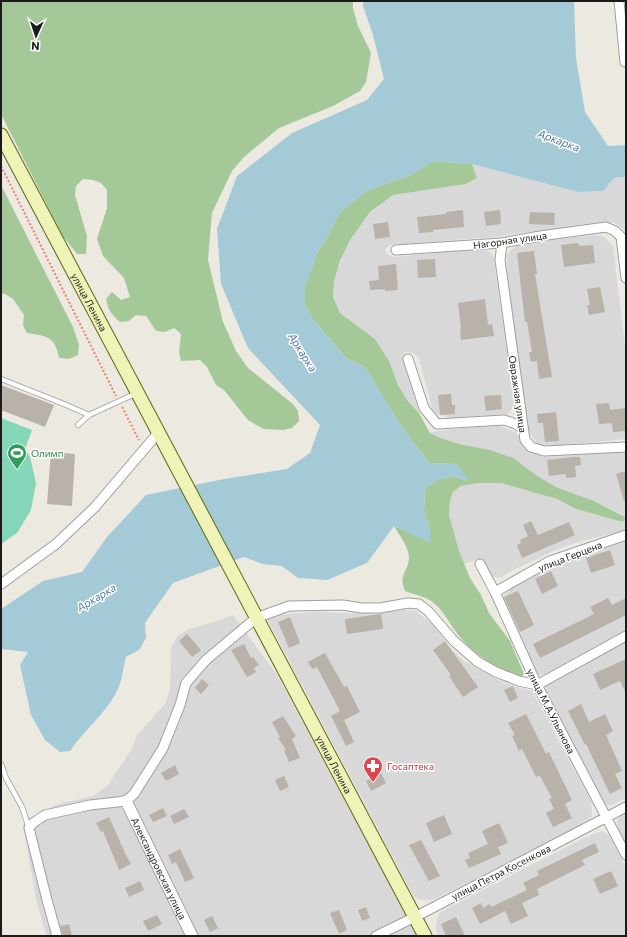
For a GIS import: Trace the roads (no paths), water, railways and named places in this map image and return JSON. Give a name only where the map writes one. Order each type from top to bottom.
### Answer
[{"type":"main road","name":"улица Ленина","points":[[1,135],[242,592],[426,936]]},
{"type":"street","points":[[619,1],[624,38],[625,62]]},
{"type":"street","name":"Нагорная улица","points":[[396,250],[502,243],[572,231],[606,227],[615,231],[621,237],[626,278]]},
{"type":"street","name":"Овражная улица","points":[[502,243],[500,260],[522,429],[525,440],[531,447],[544,451],[626,447]]},
{"type":"street","points":[[408,359],[424,408],[437,424],[504,420],[516,424],[522,429]]},
{"type":"street","points":[[1,584],[56,544],[95,507],[158,433]]},
{"type":"street","name":"улица Герцена","points":[[495,592],[550,561],[626,535]]},
{"type":"street","name":"улица М.А.Ульянова","points":[[480,564],[495,592],[537,685],[626,855]]},
{"type":"street","points":[[57,936],[46,900],[29,828],[33,823],[45,815],[90,805],[126,801],[134,794],[163,748],[180,704],[186,683],[206,660],[256,618],[289,606],[343,605],[361,608],[380,608],[408,603],[419,604],[428,611],[454,641],[478,662],[496,672],[519,681],[537,685],[626,636]]},
{"type":"street","name":"Александровская улица","points":[[126,801],[192,936]]},
{"type":"street","name":"улица Петра Косенкова","points":[[376,936],[626,807]]},
{"type":"lane","points":[[1,379],[89,415]]},
{"type":"lane","points":[[78,425],[89,415],[138,393]]},
{"type":"lane","points":[[1,764],[6,778],[22,807],[29,828]]},
{"type":"water","name":"Аркарка","points":[[363,1],[574,1],[576,58],[585,112],[608,146],[626,145],[626,177],[616,177],[603,191],[578,192],[472,164],[433,161],[413,174],[366,191],[339,213],[327,238],[318,251],[305,286],[305,305],[312,318],[347,359],[365,367],[399,423],[429,463],[456,464],[468,478],[467,481],[453,476],[438,480],[425,488],[424,511],[430,530],[430,543],[394,526],[367,563],[327,580],[298,578],[282,566],[263,564],[244,557],[173,583],[145,623],[146,638],[139,650],[126,657],[120,685],[111,701],[70,751],[60,752],[45,740],[31,715],[20,665],[28,652],[1,649],[1,609],[43,581],[82,572],[107,537],[146,495],[224,479],[287,469],[310,453],[320,425],[248,348],[221,284],[217,229],[237,176],[292,133],[367,100],[384,79],[373,35],[363,6]]},
{"type":"place","name":"Олимп","points":[[17,470]]},
{"type":"place","name":"Госаптека","points":[[373,783]]}]
